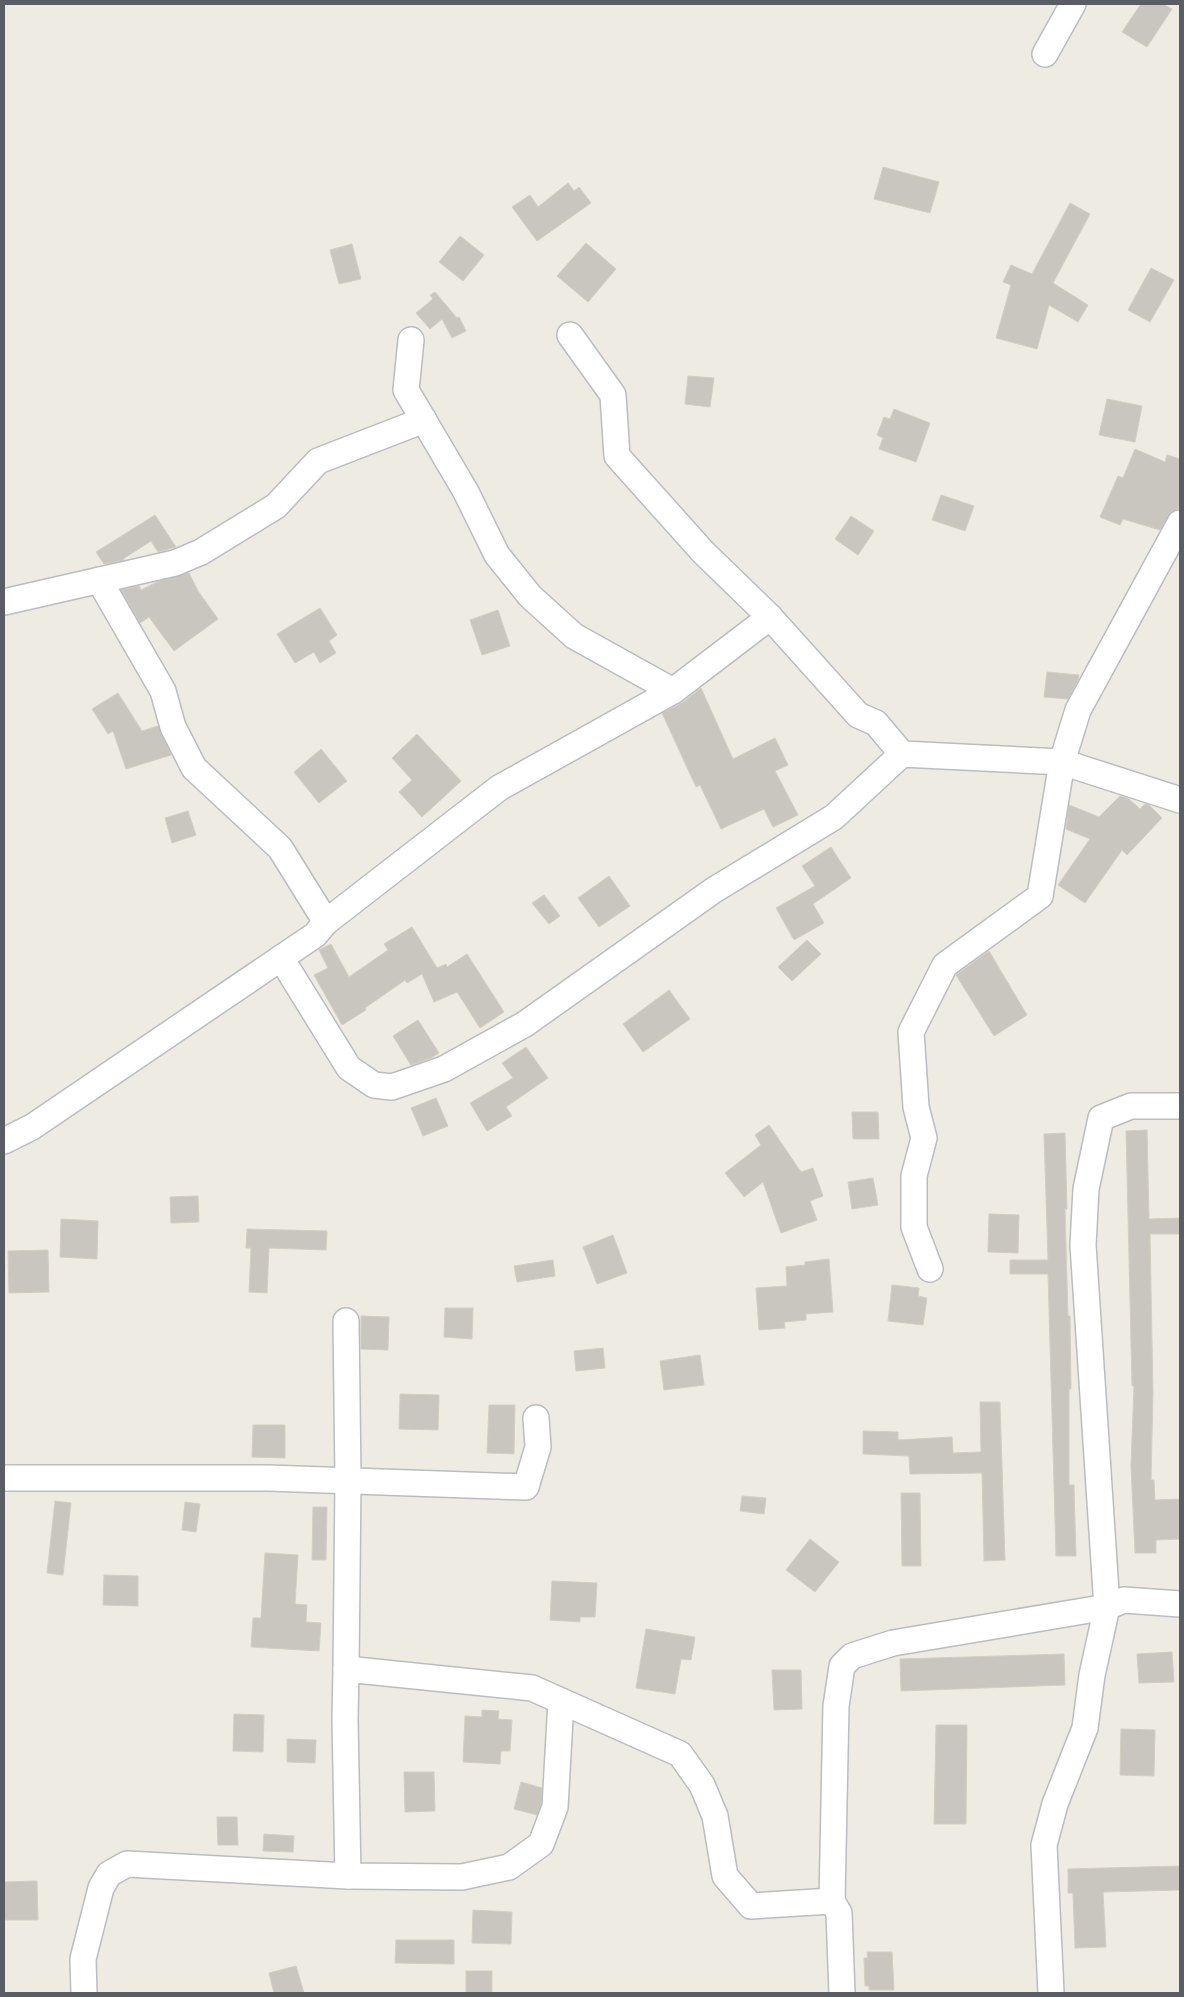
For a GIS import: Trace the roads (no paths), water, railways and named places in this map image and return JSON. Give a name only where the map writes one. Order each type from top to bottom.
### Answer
[{"type":"street","points":[[1045,54],[1073,4]]},
{"type":"street","points":[[570,335],[613,395],[617,456],[702,552],[770,617],[858,715],[876,724],[902,754]]},
{"type":"street","points":[[411,340],[406,390],[466,492],[497,556],[530,596],[574,636],[673,691]]},
{"type":"street","points":[[4,602],[175,563],[201,552],[276,506],[318,461],[424,420]]},
{"type":"street","points":[[930,1269],[914,1227],[914,1176],[924,1138],[916,1107],[911,1032],[945,965],[1040,896],[1062,762],[1078,710],[1180,523]]},
{"type":"street","points":[[99,580],[163,691],[173,727],[194,768],[280,848],[326,922]]},
{"type":"street","points":[[4,1141],[32,1127],[315,935],[326,922],[499,788],[673,691],[770,617]]},
{"type":"street","points":[[281,958],[349,1068],[374,1085],[392,1087],[444,1069],[525,1024],[714,890],[834,817],[902,754],[1062,762],[1180,800]]},
{"type":"street","points":[[1052,1993],[1044,1846],[1055,1804],[1085,1728],[1092,1675],[1107,1607],[1083,1245],[1086,1189],[1100,1118],[1131,1106],[1180,1106]]},
{"type":"street","points":[[346,1321],[348,1480],[345,1719],[348,1876]]},
{"type":"street","points":[[4,1478],[268,1478],[526,1488],[538,1447],[536,1418]]},
{"type":"street","points":[[842,1993],[839,1913],[832,1901],[836,1706],[842,1666],[852,1656],[893,1643],[1107,1607],[1124,1600],[1180,1604]]},
{"type":"street","points":[[346,1669],[532,1688],[680,1754],[702,1785],[715,1816],[725,1876],[751,1906],[832,1901]]},
{"type":"street","points":[[84,1993],[83,1959],[101,1888],[109,1874],[127,1864],[348,1876],[462,1877],[508,1867],[541,1844],[555,1807],[561,1701]]}]
